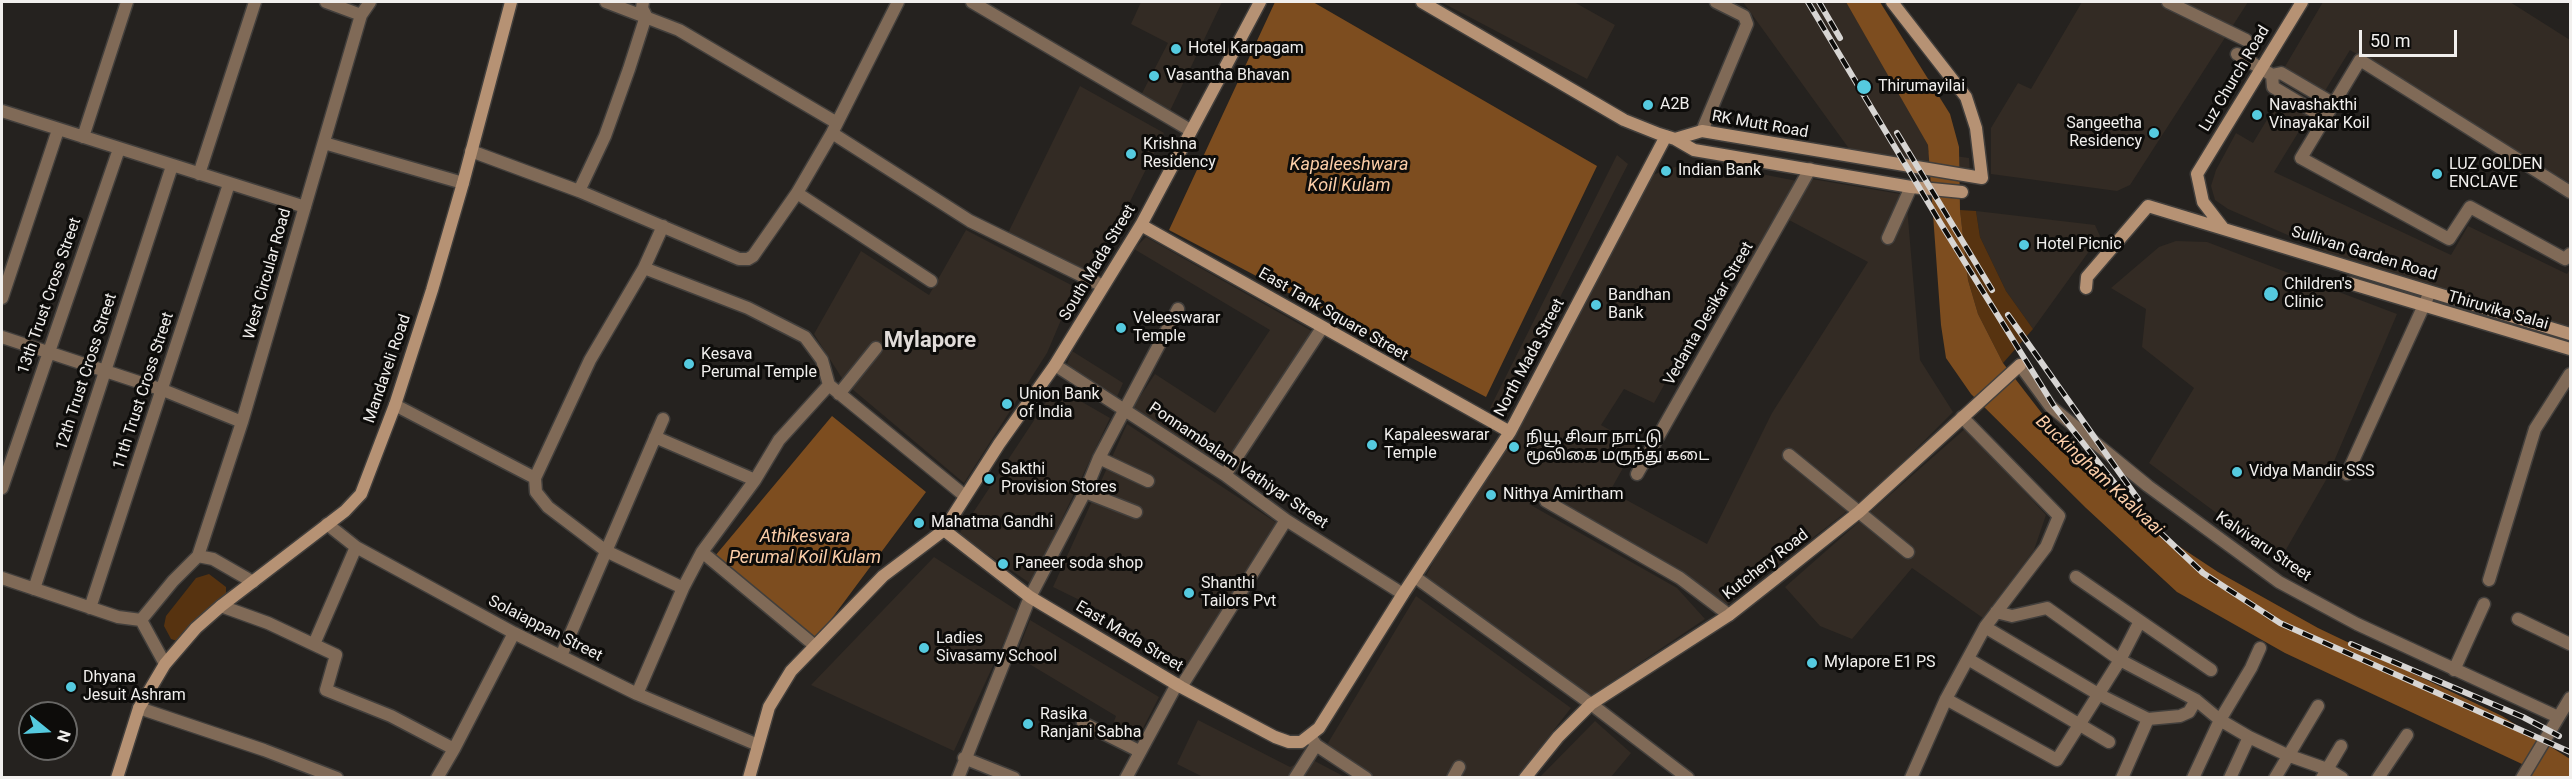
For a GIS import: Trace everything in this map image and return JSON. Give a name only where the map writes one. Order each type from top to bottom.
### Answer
[{"type":"street","points":[[83,137],[127,2]]},
{"type":"street","points":[[198,174],[255,2]]},
{"type":"street","points":[[326,2],[362,15]]},
{"type":"street","name":"West Circular Road","points":[[198,556],[242,422],[362,15],[370,2]]},
{"type":"street","name":"Mandaveli Road","points":[[117,777],[139,708],[165,664],[196,628],[221,606],[345,511],[361,494],[395,405],[463,183],[511,2]]},
{"type":"street","points":[[606,2],[679,30],[835,128],[970,221],[1103,286]]},
{"type":"street","points":[[579,192],[605,136],[646,16],[642,8],[643,2]]},
{"type":"street","points":[[471,151],[579,192],[739,259],[748,259],[753,256],[797,193],[835,128],[898,2]]},
{"type":"street","points":[[972,2],[1190,130]]},
{"type":"street","name":"South Mada Street","points":[[945,530],[965,496],[1055,365],[1141,225],[1260,2]]},
{"type":"street","points":[[1422,2],[1624,120],[1671,137],[1694,150],[1913,187],[1962,192]]},
{"type":"street","points":[[1702,131],[1747,24],[1744,16],[1716,2]]},
{"type":"street","name":"RK Mutt Road","points":[[1671,137],[1702,131],[1982,178],[1976,128],[1966,97],[1892,2]]},
{"type":"street","points":[[2168,2],[2246,40]]},
{"type":"street","name":"Luz Church Road","points":[[2225,230],[2204,202],[2197,174],[2302,2]]},
{"type":"street","points":[[2237,54],[2272,75],[2281,73],[2334,104]]},
{"type":"street","points":[[2571,192],[2363,61],[2358,61],[2302,155],[2303,160],[2450,239],[2470,207],[2565,259],[2571,254]]},
{"type":"street","points":[[2272,75],[2273,87],[2325,118]]},
{"type":"street","points":[[2,111],[305,207]]},
{"type":"street","points":[[2,298],[58,130]]},
{"type":"street","name":"North Mada Street","points":[[1313,740],[1403,594],[1510,432],[1671,137]]},
{"type":"street","points":[[324,143],[463,183]]},
{"type":"street","name":"13th Trust Cross Street","points":[[2,488],[47,352],[119,149]]},
{"type":"street","name":"12th Trust Cross Street","points":[[34,589],[172,166]]},
{"type":"street","name":"Vedanta Desikar Street","points":[[1637,474],[1810,169]]},
{"type":"street","name":"11th Trust Cross Street","points":[[90,608],[229,184]]},
{"type":"street","points":[[1888,238],[1913,187]]},
{"type":"street","points":[[797,193],[930,281]]},
{"type":"street","name":"Sullivan Garden Road","points":[[2086,288],[2087,277],[2148,206],[2571,334]]},
{"type":"street","name":"East Tank Square Street","points":[[1141,225],[1510,432]]},
{"type":"street","points":[[663,226],[644,267],[590,360],[536,478],[536,492],[548,507],[606,551],[683,588]]},
{"type":"street","points":[[644,267],[748,308],[805,337],[822,360],[829,385],[965,496]]},
{"type":"street","name":"Thiruvika Salai","points":[[2349,283],[2571,349]]},
{"type":"street","points":[[2347,474],[2430,292]]},
{"type":"street","points":[[958,777],[1030,597],[1085,492],[1099,458],[1178,309]]},
{"type":"street","points":[[1226,475],[1322,328]]},
{"type":"street","points":[[2,337],[163,390],[242,422]]},
{"type":"street","points":[[840,394],[876,348]]},
{"type":"street","name":"Ponnambalam Vathiyar Street","points":[[1055,365],[1226,475],[1286,520],[1403,594]]},
{"type":"street","name":"Kutchery Road","points":[[1525,777],[1558,737],[1592,704],[1729,615],[1859,512],[2015,369]]},
{"type":"street","name":"Kalvivaru Street","points":[[2015,369],[2050,406],[2148,486],[2279,582],[2357,624],[2558,717]]},
{"type":"street","points":[[2489,580],[2535,429],[2571,374]]},
{"type":"street","points":[[637,694],[683,588],[702,552],[754,480],[779,440],[829,385]]},
{"type":"street","points":[[395,405],[536,478]]},
{"type":"street","points":[[1911,777],[1947,699],[1985,627],[2046,547],[2059,516],[1966,414]]},
{"type":"street","points":[[561,656],[663,419]]},
{"type":"street","points":[[655,437],[754,480]]},
{"type":"street","points":[[1789,455],[1908,552]]},
{"type":"street","points":[[1099,458],[1148,481]]},
{"type":"street","points":[[1085,492],[1136,512]]},
{"type":"street","points":[[1546,501],[1680,578],[1729,615]]},
{"type":"street","points":[[1125,777],[1179,685],[1286,520]]},
{"type":"street","name":"Solaiappan Street","points":[[327,524],[356,547],[514,633],[637,694],[758,745]]},
{"type":"street","points":[[749,777],[769,707],[791,671],[883,576],[945,530]]},
{"type":"street","name":"East Mada Street","points":[[945,530],[1030,597],[1179,685],[1275,737],[1289,742],[1313,740]]},
{"type":"street","points":[[314,644],[356,547]]},
{"type":"street","points":[[702,552],[814,645]]},
{"type":"street","points":[[141,620],[173,581],[198,556],[213,560],[253,582]]},
{"type":"street","points":[[1415,577],[1592,704],[1688,777]]},
{"type":"street","points":[[2076,577],[2211,670]]},
{"type":"street","points":[[2,578],[118,617],[141,620]]},
{"type":"street","points":[[2454,670],[2484,603]]},
{"type":"street","points":[[221,606],[268,623],[336,656],[326,690],[391,716],[454,749]]},
{"type":"street","points":[[1996,612],[2012,616],[2048,608],[2120,660],[2196,700],[2220,720],[2249,737],[2325,773],[2342,777]]},
{"type":"street","points":[[2518,619],[2571,644]]},
{"type":"street","points":[[141,620],[165,664]]},
{"type":"street","points":[[1947,699],[2057,760],[2120,660],[2139,621]]},
{"type":"street","points":[[1985,627],[2098,694],[2148,719],[2180,716],[2189,712],[2196,700]]},
{"type":"street","points":[[436,777],[454,749],[514,633]]},
{"type":"street","points":[[2193,777],[2220,720],[2251,668],[2260,648]]},
{"type":"street","points":[[1968,659],[2109,742]]},
{"type":"street","points":[[2522,777],[2558,717],[2570,702]]},
{"type":"street","points":[[2275,777],[2318,706]]},
{"type":"street","points":[[139,708],[337,777]]},
{"type":"street","points":[[2122,777],[2148,719]]},
{"type":"street","points":[[1083,723],[1139,751]]},
{"type":"street","points":[[2378,777],[2407,735]]},
{"type":"street","points":[[2230,777],[2249,737]]},
{"type":"street","points":[[1295,777],[1313,740],[1366,777]]},
{"type":"street","points":[[2325,773],[2342,746]]},
{"type":"street","points":[[964,758],[1014,777]]},
{"type":"shaded area","points":[[1141,2],[1222,2],[1167,117],[1139,99],[1168,43],[1131,24]]},
{"type":"shaded area","points":[[1441,2],[1574,2],[1615,25],[1587,79]]},
{"type":"shaded area","points":[[1743,2],[1846,2],[1907,106],[1928,145],[1928,152],[1969,158],[1970,174],[1850,150]]},
{"type":"shaded area","points":[[2082,2],[2248,2],[2130,185],[2117,191],[1991,174],[1991,128],[2018,83],[2031,89]]},
{"type":"shaded area","points":[[2323,2],[2510,2],[2570,40],[2570,183],[2350,50],[2323,94],[2283,70]]},
{"type":"shaded area","points":[[1080,86],[1164,133],[1092,278],[1008,233]]},
{"type":"shaded area","points":[[2280,98],[2309,115],[2274,172],[2451,255],[2468,226],[2567,274],[2570,269],[2570,333],[2416,291],[2228,209],[2215,200],[2211,186],[2216,170],[2236,133],[2253,143]]},
{"type":"shaded area","points":[[1617,155],[1628,164],[1501,413],[1490,408]]},
{"type":"shaded area","points":[[1700,162],[1797,181],[1740,282],[1726,274],[1654,403],[1624,389],[1601,425],[1636,445],[1610,491],[1707,544],[1772,413],[1868,262],[1789,220],[1812,179],[1906,195],[1920,360],[1953,412],[1877,488],[1721,609],[1675,576],[1535,498],[1529,504],[1677,588],[1705,619],[1586,699],[1422,583],[1642,179],[1671,168]]},
{"type":"shaded area","points":[[1960,210],[1976,211],[1980,237],[2006,291],[2033,329],[2003,363],[1978,314],[1968,280]]},
{"type":"shaded area","points":[[1976,211],[2095,225],[2100,236],[2033,329],[2006,291],[1980,237]]},
{"type":"shaded area","points":[[966,230],[1075,287],[1047,353],[964,483],[845,383],[814,334],[861,251],[929,295]]},
{"type":"shaded area","points":[[1146,237],[1315,333],[1220,470],[1131,410],[1155,374],[1215,413],[1270,330],[1134,249]]},
{"type":"shaded area","points":[[2176,241],[2207,242],[2397,314],[2326,480],[2280,560],[2149,463],[2194,388],[2142,347],[2146,309],[2111,288],[2159,247]]},
{"type":"shaded area","points":[[1072,351],[1123,383],[1116,399],[1065,369]]},
{"type":"shaded area","points":[[1056,387],[1110,418],[1031,584],[959,534]]},
{"type":"shaded area","points":[[1127,424],[1280,525],[1189,666],[1108,614],[1053,587]]},
{"type":"shaded area","points":[[1966,428],[2046,515],[2034,550],[1983,618],[1912,568],[1852,639],[1820,626],[1785,587]]},
{"type":"shaded area","name":"Ladies Sivasamy School","points":[[934,557],[1018,611],[954,751],[811,685]]},
{"type":"shaded area","points":[[209,574],[226,587],[226,595],[177,641],[171,639],[164,626],[166,616],[196,578]]},
{"type":"shaded area","points":[[1416,596],[1571,708],[1517,777],[1370,777],[1329,752],[1328,743]]},
{"type":"shaded area","points":[[1030,620],[1159,697],[1139,736],[1113,724],[1116,716],[1016,656]]},
{"type":"shaded area","points":[[1198,720],[1290,767],[1309,758],[1345,777],[1203,777],[1177,764]]},
{"type":"shaded area","points":[[1595,721],[1631,753],[1611,777],[1540,777]]},
{"type":"water","name":"Kapaleeshwara Koil Kulam","points":[[1275,2],[1313,2],[1597,166],[1486,397],[1169,230]]},
{"type":"water","points":[[1846,2],[1880,2],[1950,114],[1959,147],[1960,210],[1968,280],[1978,314],[2003,363],[2064,442],[2133,516],[2218,572],[2318,628],[2502,716],[2570,759],[2570,777],[2533,777],[2522,764],[2285,653],[2177,592],[2086,508],[1971,394],[1946,358],[1941,325],[1928,145]]},
{"type":"water","name":"Athikesvara Perumal Koil Kulam","points":[[832,416],[926,492],[815,641],[715,556]]},
{"type":"railway","points":[[1808,2],[1941,224],[2054,406],[2135,509],[2203,573],[2280,623],[2570,752]]},
{"type":"railway","points":[[1819,2],[1840,38]]},
{"type":"railway","points":[[1897,133],[1992,290]]},
{"type":"railway","points":[[2008,315],[2138,499]]},
{"type":"railway","points":[[2351,644],[2523,717],[2559,736]]},
{"type":"place","name":"Hotel Karpagam","points":[[1176,49]]},
{"type":"place","name":"Vasantha Bhavan","points":[[1154,76]]},
{"type":"place","name":"Thirumayilai","points":[[1864,87]]},
{"type":"place","name":"A2B","points":[[1648,105]]},
{"type":"place","name":"Navashakthi Vinayakar Koil","points":[[2257,115]]},
{"type":"place","name":"Sangeetha Residency","points":[[2154,133]]},
{"type":"place","name":"Krishna Residency","points":[[1131,154]]},
{"type":"place","name":"Indian Bank","points":[[1666,171]]},
{"type":"place","name":"LUZ GOLDEN ENCLAVE","points":[[2437,174]]},
{"type":"place","name":"Hotel Picnic","points":[[2024,245]]},
{"type":"place","name":"Children's Clinic","points":[[2271,294]]},
{"type":"place","name":"Bandhan Bank","points":[[1596,305]]},
{"type":"place","name":"Veleeswarar Temple","points":[[1121,328]]},
{"type":"place","name":"Kesava Perumal Temple","points":[[689,364]]},
{"type":"place","name":"Union Bank of India","points":[[1007,404]]},
{"type":"place","name":"Kapaleeswarar Temple","points":[[1372,445]]},
{"type":"place","name":"நியூ சிவா நாட்டு மூலிகை மருந்து கடை","points":[[1514,447]]},
{"type":"place","name":"Vidya Mandir SSS","points":[[2237,472]]},
{"type":"place","name":"Sakthi Provision Stores","points":[[989,479]]},
{"type":"place","name":"Nithya Amirtham","points":[[1491,495]]},
{"type":"place","name":"Mahatma Gandhi","points":[[919,523]]},
{"type":"place","name":"Paneer soda shop","points":[[1003,564]]},
{"type":"place","name":"Shanthi Tailors Pvt","points":[[1189,593]]},
{"type":"place","name":"Ladies Sivasamy School","points":[[924,648]]},
{"type":"place","name":"Mylapore E1 PS","points":[[1812,663]]},
{"type":"place","name":"Dhyana Jesuit Ashram","points":[[71,687]]},
{"type":"place","name":"Rasika Ranjani Sabha","points":[[1028,724]]},
{"type":"district","name":"Mylapore","points":[[930,341]]},
{"type":"water label","name":"Buckingham Kaalvaai","points":[[2099,476]]}]
